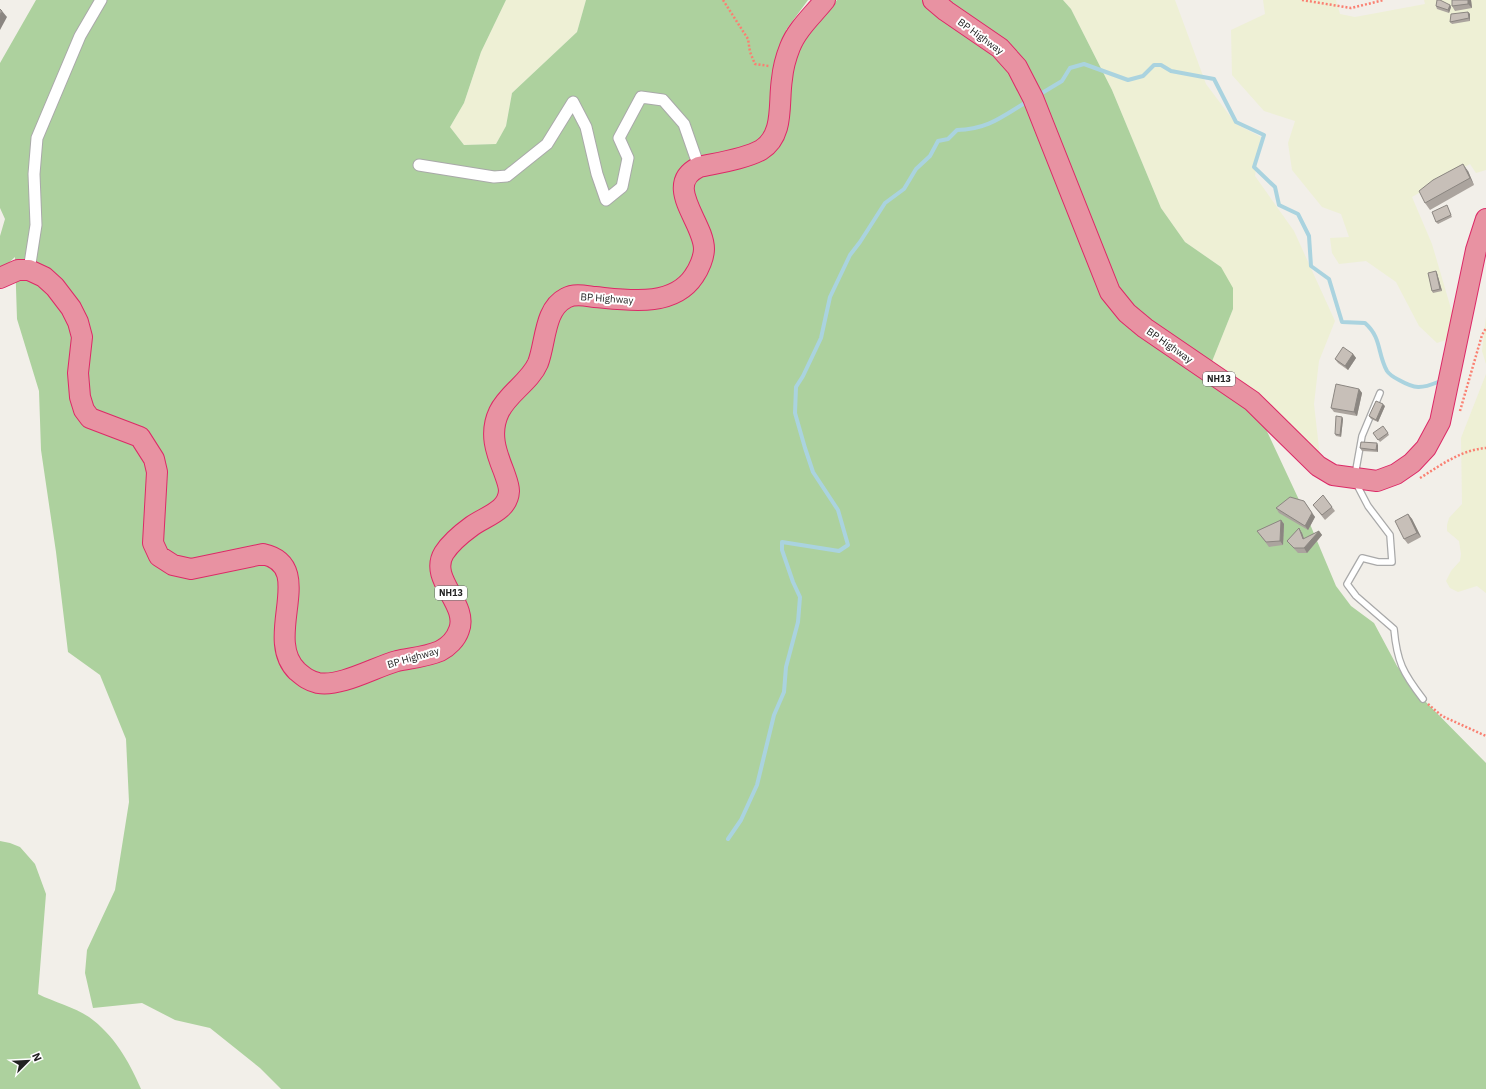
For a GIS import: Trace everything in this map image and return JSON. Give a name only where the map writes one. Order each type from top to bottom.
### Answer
[{"type":"highway","name":"BP Highway","points":[[29,270],[44,277],[55,286],[72,308],[78,322],[82,337],[78,373],[80,397],[84,410],[90,418],[140,437],[154,459],[157,472],[153,543],[159,556],[173,565],[192,569],[263,554],[273,556],[282,562],[290,580],[284,644],[290,664],[304,678],[320,683],[338,681],[398,661],[437,652],[454,640],[460,626],[460,613],[442,576],[440,566],[442,556],[453,541],[474,525],[497,512],[507,499],[508,485],[494,443],[493,431],[499,410],[537,365],[551,314],[558,303],[567,297],[574,295],[647,300],[665,296],[684,287],[694,276],[704,250],[703,240],[683,191],[685,179],[691,171],[699,167],[752,154],[767,145],[775,133],[779,122],[782,80],[785,63],[796,35],[824,0]]},
{"type":"highway","name":"BP Highway","points":[[934,0],[946,11],[1000,48],[1017,67],[1033,98],[1110,292],[1127,313],[1198,365],[1252,401],[1318,466],[1333,475],[1377,481],[1396,474],[1412,464],[1426,448],[1434,435],[1440,422],[1476,250],[1486,219]]},
{"type":"highway","points":[[0,278],[18,270],[29,270]]},
{"type":"street","points":[[29,270],[36,225],[34,174],[37,138],[80,36],[101,0]]},
{"type":"street","points":[[419,165],[494,177],[507,176],[547,144],[573,102],[586,127],[597,174],[606,200],[622,187],[628,158],[619,138],[642,97],[663,100],[684,124],[699,167]]},
{"type":"lane","points":[[1380,393],[1362,436],[1354,479],[1368,506],[1390,535],[1392,562],[1378,562],[1362,558],[1347,584],[1356,596],[1394,629],[1396,653],[1407,678],[1423,699]]},
{"type":"path","points":[[723,0],[748,39],[750,52],[755,64],[769,66],[785,63]]},
{"type":"path","points":[[1302,0],[1351,8],[1384,0]]},
{"type":"path","points":[[1423,699],[1442,716],[1486,736]]},
{"type":"green space","points":[[36,0],[506,0],[481,52],[464,103],[450,127],[464,145],[496,144],[506,126],[512,93],[577,32],[586,0],[808,0],[786,30],[800,43],[837,0],[924,0],[994,53],[1012,72],[1106,297],[1239,399],[1264,425],[1307,517],[1336,586],[1351,606],[1374,623],[1397,666],[1416,692],[1486,763],[1486,1089],[281,1089],[260,1068],[210,1028],[175,1020],[142,1003],[93,1008],[85,973],[87,950],[115,890],[129,802],[126,739],[100,675],[68,652],[56,552],[41,450],[39,391],[17,319],[15,257],[0,271],[0,236],[5,219],[0,208],[0,63]]},
{"type":"green space","points":[[506,0],[586,0],[577,32],[512,93],[506,126],[496,144],[464,145],[450,127],[464,103],[481,52]]},
{"type":"green space","points":[[944,0],[1063,0],[1071,9],[1112,90],[1161,208],[1185,242],[1221,267],[1233,288],[1233,309],[1211,364],[1132,308],[1115,287],[1023,69]]},
{"type":"green space","points":[[1063,0],[1175,0],[1206,84],[1236,124],[1261,137],[1255,176],[1294,231],[1335,321],[1319,361],[1314,404],[1320,457],[1211,364],[1233,309],[1221,267],[1185,242],[1161,208],[1112,90],[1071,9]]},
{"type":"green space","points":[[1263,0],[1336,0],[1340,14],[1355,17],[1425,4],[1424,0],[1486,0],[1486,170],[1476,173],[1470,164],[1412,197],[1432,244],[1452,312],[1449,339],[1437,343],[1419,326],[1396,282],[1366,261],[1339,264],[1332,253],[1330,238],[1349,237],[1341,214],[1322,207],[1292,170],[1288,143],[1295,121],[1264,111],[1232,75],[1231,30],[1265,14]]},
{"type":"green space","points":[[1486,317],[1486,364],[1482,351]]},
{"type":"green space","points":[[1486,374],[1486,593],[1477,586],[1458,592],[1450,588],[1446,581],[1451,571],[1460,561],[1461,554],[1459,541],[1447,531],[1447,525],[1449,518],[1462,504],[1461,438]]},
{"type":"green space","points":[[0,841],[20,847],[35,864],[46,894],[38,994],[77,1010],[98,1024],[120,1049],[141,1089],[0,1089]]},
{"type":"building","points":[[1437,0],[1450,5],[1448,10],[1436,6]]},
{"type":"building","points":[[1452,0],[1468,0],[1468,4],[1452,6]]},
{"type":"building","points":[[1468,12],[1469,18],[1450,22],[1451,14]]},
{"type":"building","points":[[1463,164],[1470,178],[1425,203],[1419,191],[1433,180]]},
{"type":"building","points":[[1447,205],[1451,215],[1436,222],[1432,212]]},
{"type":"building","points":[[1436,271],[1440,289],[1432,291],[1428,273]]},
{"type":"building","points":[[1343,347],[1353,354],[1345,366],[1335,359]]},
{"type":"building","points":[[1336,384],[1359,389],[1354,412],[1331,408]]},
{"type":"building","points":[[1376,401],[1383,404],[1376,420],[1369,416]]},
{"type":"building","points":[[1336,416],[1342,417],[1340,435],[1335,434]]},
{"type":"building","points":[[1383,426],[1388,433],[1378,440],[1373,433]]},
{"type":"building","points":[[1361,442],[1377,443],[1376,450],[1360,448]]},
{"type":"building","points":[[1323,495],[1332,507],[1322,515],[1313,505]]},
{"type":"building","points":[[1290,497],[1304,501],[1312,513],[1305,526],[1276,508]]},
{"type":"building","points":[[1408,514],[1417,533],[1404,539],[1395,521]]},
{"type":"building","points":[[1281,520],[1280,541],[1266,542],[1257,531]]},
{"type":"building","points":[[1299,528],[1303,539],[1319,531],[1304,548],[1294,548],[1287,541]]},
{"type":"waterway","points":[[1037,96],[1062,81],[1070,68],[1084,64],[1128,80],[1143,76],[1154,65],[1161,65],[1171,71],[1214,79],[1236,122],[1264,135],[1254,167],[1275,187],[1279,205],[1298,214],[1309,236],[1311,266],[1329,279],[1342,322],[1365,323],[1374,334],[1384,364],[1387,371],[1391,375],[1409,385],[1418,387],[1427,386],[1438,382]]},
{"type":"waterway","points":[[728,839],[741,820],[757,785],[774,715],[784,692],[786,667],[798,622],[800,597],[782,550],[782,542],[839,551],[848,545],[838,510],[813,472],[795,413],[796,387],[803,376],[821,338],[830,297],[850,255],[885,203],[904,189],[916,169],[930,156],[938,141],[948,139],[957,130],[977,128],[986,125],[1028,101]]}]
